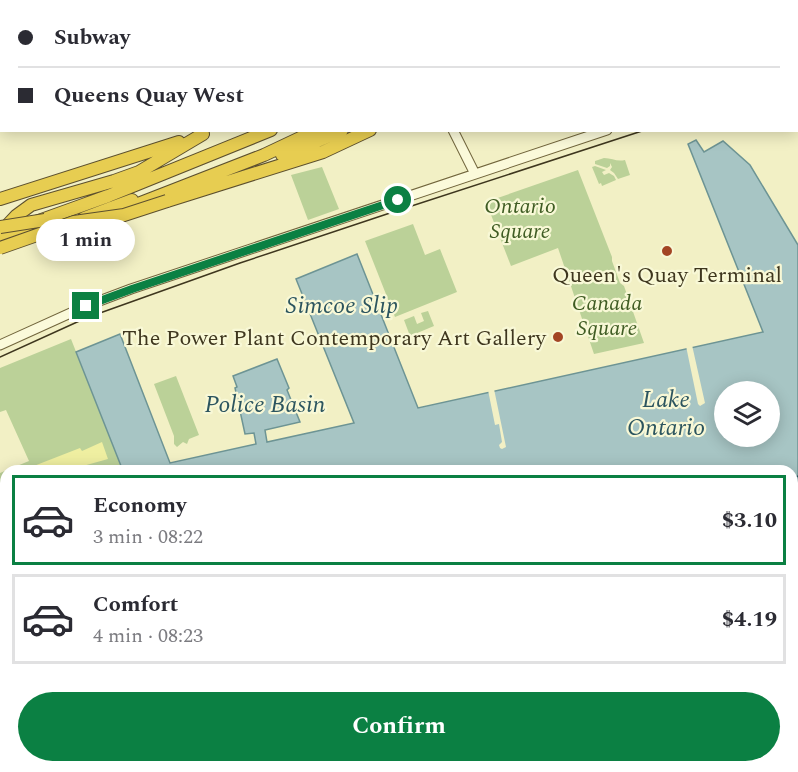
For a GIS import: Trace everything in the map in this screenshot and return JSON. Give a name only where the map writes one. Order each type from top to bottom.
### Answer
[{"type":"highway","points":[[0,235],[16,216],[31,205],[139,172],[209,132]]},
{"type":"highway","points":[[0,199],[209,132]]},
{"type":"highway","points":[[0,235],[108,196],[267,132]]},
{"type":"highway","points":[[0,246],[74,222],[264,148],[299,132]]},
{"type":"highway","points":[[0,246],[63,231],[264,155],[313,132]]},
{"type":"highway","points":[[156,197],[302,148],[338,132]]},
{"type":"highway","points":[[74,222],[124,215],[323,152],[366,132]]},
{"type":"highway","points":[[0,227],[45,220]]},
{"type":"main road","points":[[454,132],[475,174]]},
{"type":"main road","points":[[0,345],[109,297],[601,132]]},
{"type":"green space","points":[[604,158],[625,160],[630,175],[618,179],[610,170],[612,167],[610,163],[607,168],[595,164],[595,161]]},
{"type":"green space","points":[[322,167],[339,209],[308,220],[291,175]]},
{"type":"green space","points":[[592,167],[606,170],[602,172],[604,175],[609,173],[616,180],[602,186],[601,183],[599,184]]},
{"type":"green space","name":"Canada Square","points":[[578,170],[644,343],[594,354],[558,248],[511,266],[486,202]]},
{"type":"green space","points":[[413,224],[425,255],[440,249],[457,292],[395,317],[365,241]]},
{"type":"green space","points":[[428,311],[434,326],[410,336],[404,320],[414,316],[417,324],[424,321],[421,313]]},
{"type":"green space","points":[[71,339],[121,465],[19,465],[29,461],[6,410],[0,412],[0,368]]},
{"type":"green space","points":[[176,376],[199,435],[189,439],[187,444],[183,442],[177,447],[154,384]]},
{"type":"sand","points":[[102,442],[108,459],[86,465],[36,465],[80,448],[82,451]]},
{"type":"water","name":"Lake Ontario","points":[[696,140],[704,152],[723,141],[750,165],[798,245],[798,465],[121,465],[76,352],[120,334],[170,463],[256,444],[254,433],[245,434],[233,376],[277,359],[300,422],[265,430],[267,442],[354,423],[296,279],[357,254],[418,408],[763,332],[688,144]]},
{"type":"pier","points":[[692,345],[705,403],[700,406],[686,346]]},
{"type":"pier","points":[[494,389],[506,447],[502,449],[499,445],[502,442],[499,424],[495,425],[488,390]]},
{"type":"tram line","points":[[0,357],[86,318],[240,263],[639,132]]},
{"type":"place","name":"Queen's Quay Terminal","points":[[667,251]]},
{"type":"place","name":"The Power Plant Contemporary Art Gallery","points":[[558,337]]},
{"type":"route","points":[[86,306],[398,200]]},
{"type":"park label","name":"Ontario Square","points":[[520,218]]},
{"type":"water label","name":"Simcoe Slip","points":[[342,305]]},
{"type":"water label","name":"Police Basin","points":[[265,404]]}]
